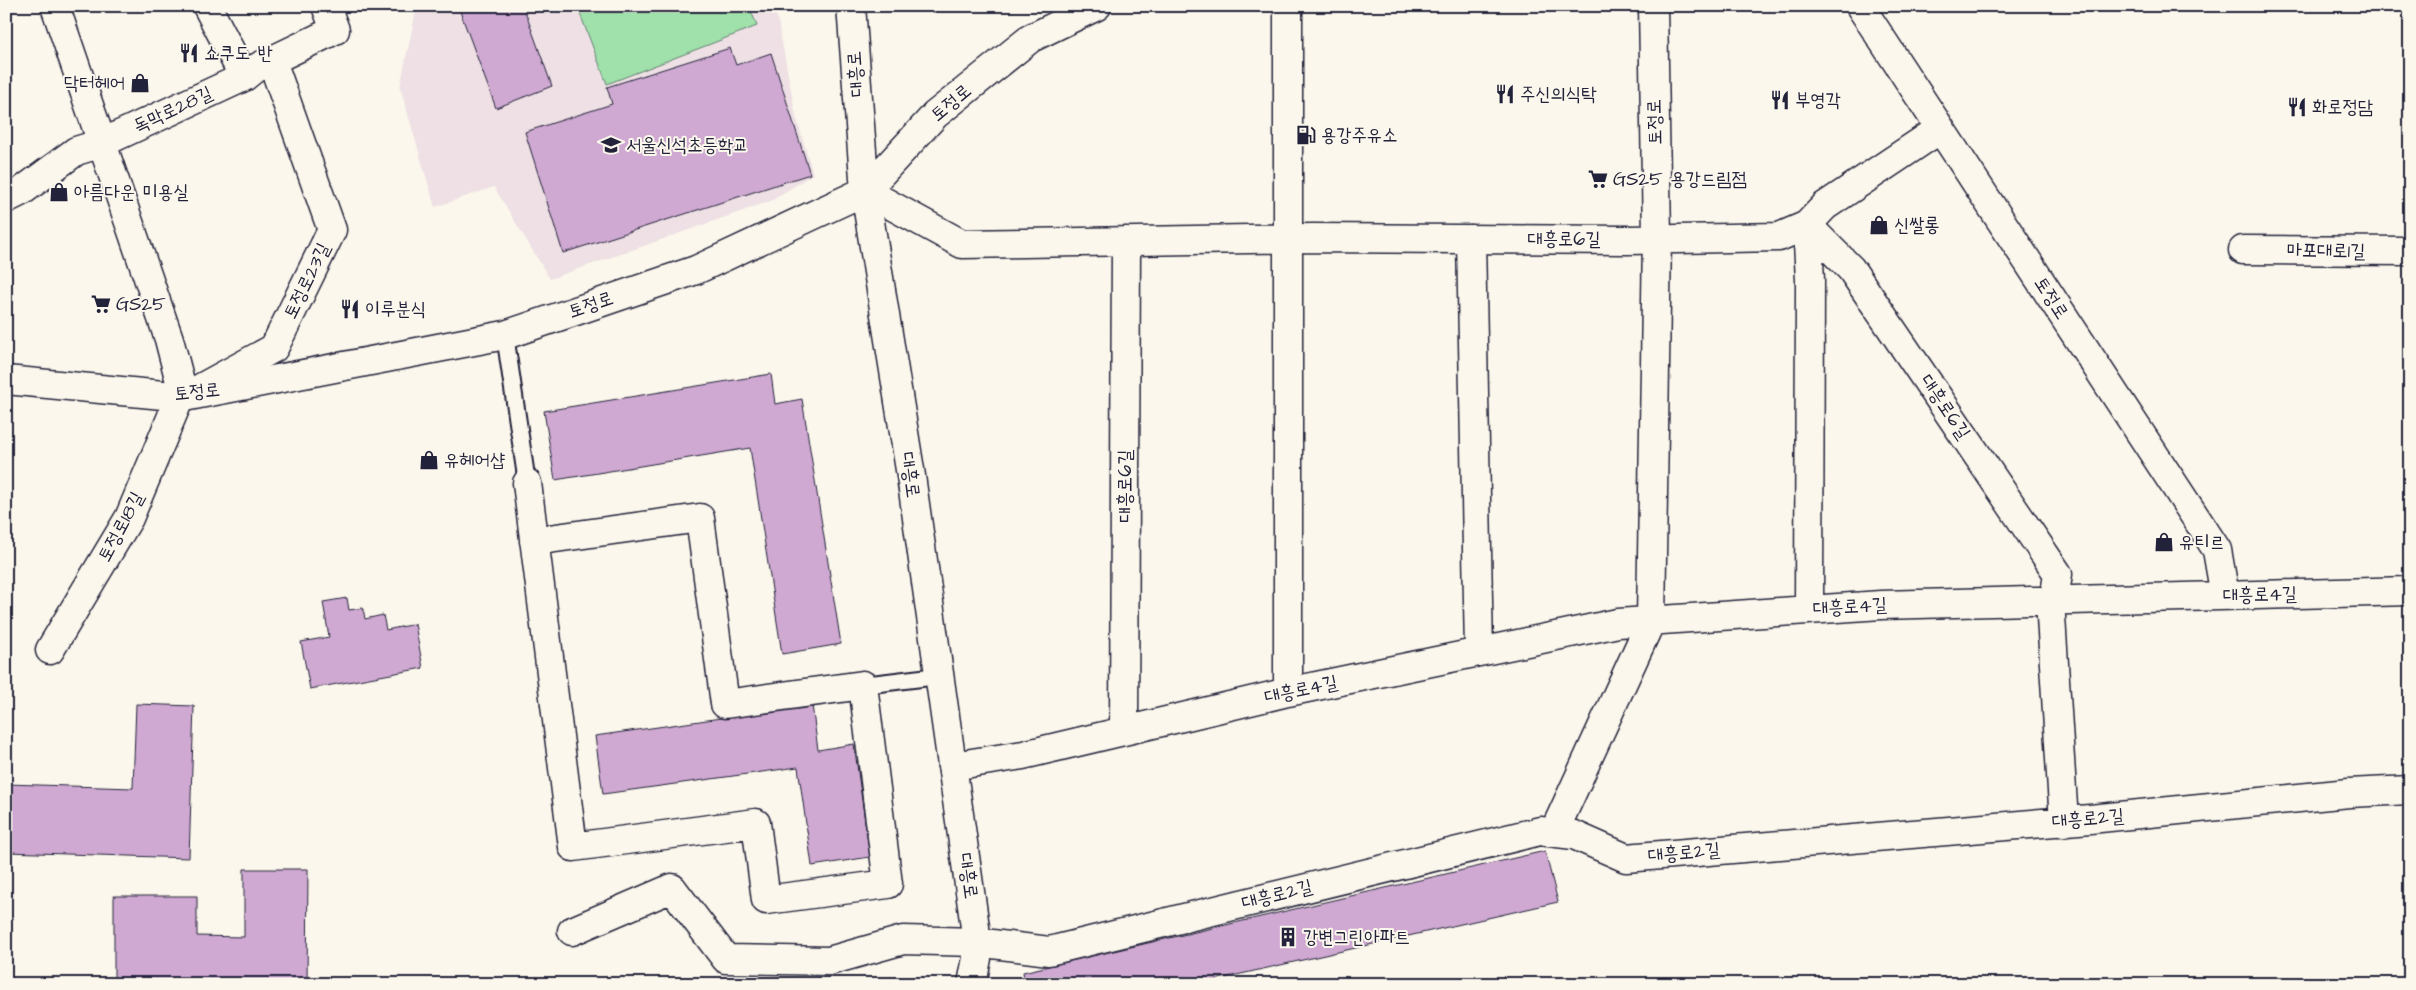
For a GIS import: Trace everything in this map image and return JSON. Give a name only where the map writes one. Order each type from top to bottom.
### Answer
[{"type":"street","points":[[55,6],[170,339],[182,397]]},
{"type":"street","points":[[207,6],[244,77],[254,69],[335,30],[326,6]]},
{"type":"street","name":"대흥로","points":[[851,6],[865,191],[911,476],[976,942],[977,958],[972,984]]},
{"type":"street","points":[[1288,6],[1288,692]]},
{"type":"street","name":"토정로","points":[[1654,6],[1657,238]]},
{"type":"street","name":"토정로","points":[[1860,6],[2217,550],[2225,596]]},
{"type":"street","name":"토정로","points":[[6,380],[182,397],[505,335],[696,270],[865,191],[935,115],[1031,38],[1090,7]]},
{"type":"street","name":"토정로23길","points":[[182,397],[274,348],[332,230],[272,61]]},
{"type":"street","name":"독막로28길","points":[[6,199],[22,191],[76,151],[102,143],[244,77]]},
{"type":"street","name":"대흥로6길","points":[[865,191],[962,244],[1288,239],[1628,240],[1780,237],[1808,225],[1825,206],[1940,129]]},
{"type":"street","points":[[1808,225],[1810,280],[1809,610]]},
{"type":"street","name":"대흥로6길","points":[[1808,225],[1851,269],[2058,574],[2052,600]]},
{"type":"street","points":[[1554,832],[1651,621],[1657,238]]},
{"type":"street","points":[[1471,239],[1479,652]]},
{"type":"street","name":"대흥로6길","points":[[1124,731],[1126,241]]},
{"type":"street","name":"마포대로1길","points":[[2243,250],[2410,251]]},
{"type":"street","name":"토정로18길","points":[[50,650],[129,518],[182,397]]},
{"type":"street","points":[[527,483],[534,541],[573,847],[756,823],[766,900],[888,884],[862,685],[725,704],[700,518],[534,541]]},
{"type":"street","name":"대흥로4길","points":[[952,766],[1022,755],[1288,692],[1618,623],[1881,605],[2410,591]]},
{"type":"street","points":[[2052,600],[2064,822]]},
{"type":"street","name":"대흥로2길","points":[[976,942],[1049,951],[1540,830],[1574,835],[1626,858],[2064,822],[2349,793],[2410,790]]},
{"type":"street","points":[[572,931],[672,888],[726,959],[829,960],[903,940],[976,942]]},
{"type":"lane","points":[[505,335],[527,483]]},
{"type":"lane","points":[[862,685],[938,676]]},
{"type":"shaded area","name":"서울신석초등학교","points":[[417,6],[775,6],[796,116],[813,174],[771,201],[550,279],[494,187],[435,207],[400,87]]},
{"type":"green space","points":[[577,6],[749,6],[757,26],[607,84]]},
{"type":"building","points":[[458,6],[523,6],[552,86],[496,108]]},
{"type":"building","points":[[730,48],[736,65],[771,53],[810,174],[563,253],[525,132],[612,104],[607,87]]},
{"type":"building","points":[[771,374],[775,404],[802,399],[841,644],[782,654],[750,448],[555,480],[544,411]]},
{"type":"building","points":[[347,598],[349,610],[363,608],[365,619],[383,615],[386,630],[415,624],[423,668],[310,689],[301,642],[329,637],[323,602]]},
{"type":"building","points":[[136,704],[194,706],[189,858],[6,852],[7,784],[133,788]]},
{"type":"building","points":[[812,705],[818,750],[854,744],[870,857],[812,866],[798,767],[603,794],[595,736]]},
{"type":"building","name":"강변그린아파트","points":[[1545,851],[1558,902],[1197,984],[1025,984],[1023,972]]},
{"type":"building","points":[[244,869],[308,869],[307,984],[114,984],[114,896],[197,896],[197,936],[244,937]]},
{"type":"place","name":"쇼쿠도 반","points":[[189,53]]},
{"type":"place","name":"닥터헤어","points":[[140,83]]},
{"type":"place","name":"주신의식탁","points":[[1505,94]]},
{"type":"place","name":"부영각","points":[[1780,100]]},
{"type":"place","name":"화로정담","points":[[2297,107]]},
{"type":"place","name":"용강주유소","points":[[1306,135]]},
{"type":"place","name":"서울신석초등학교","points":[[611,145]]},
{"type":"place","name":"GS25 용강드림점","points":[[1598,179]]},
{"type":"place","name":"아름다운 미용실","points":[[59,192]]},
{"type":"place","name":"신쌀롱","points":[[1879,225]]},
{"type":"place","name":"GS25","points":[[101,304]]},
{"type":"place","name":"이루분식","points":[[350,309]]},
{"type":"place","name":"유헤어샵","points":[[429,460]]},
{"type":"place","name":"유티르","points":[[2164,542]]},
{"type":"place","name":"강변그린아파트","points":[[1288,937]]}]
